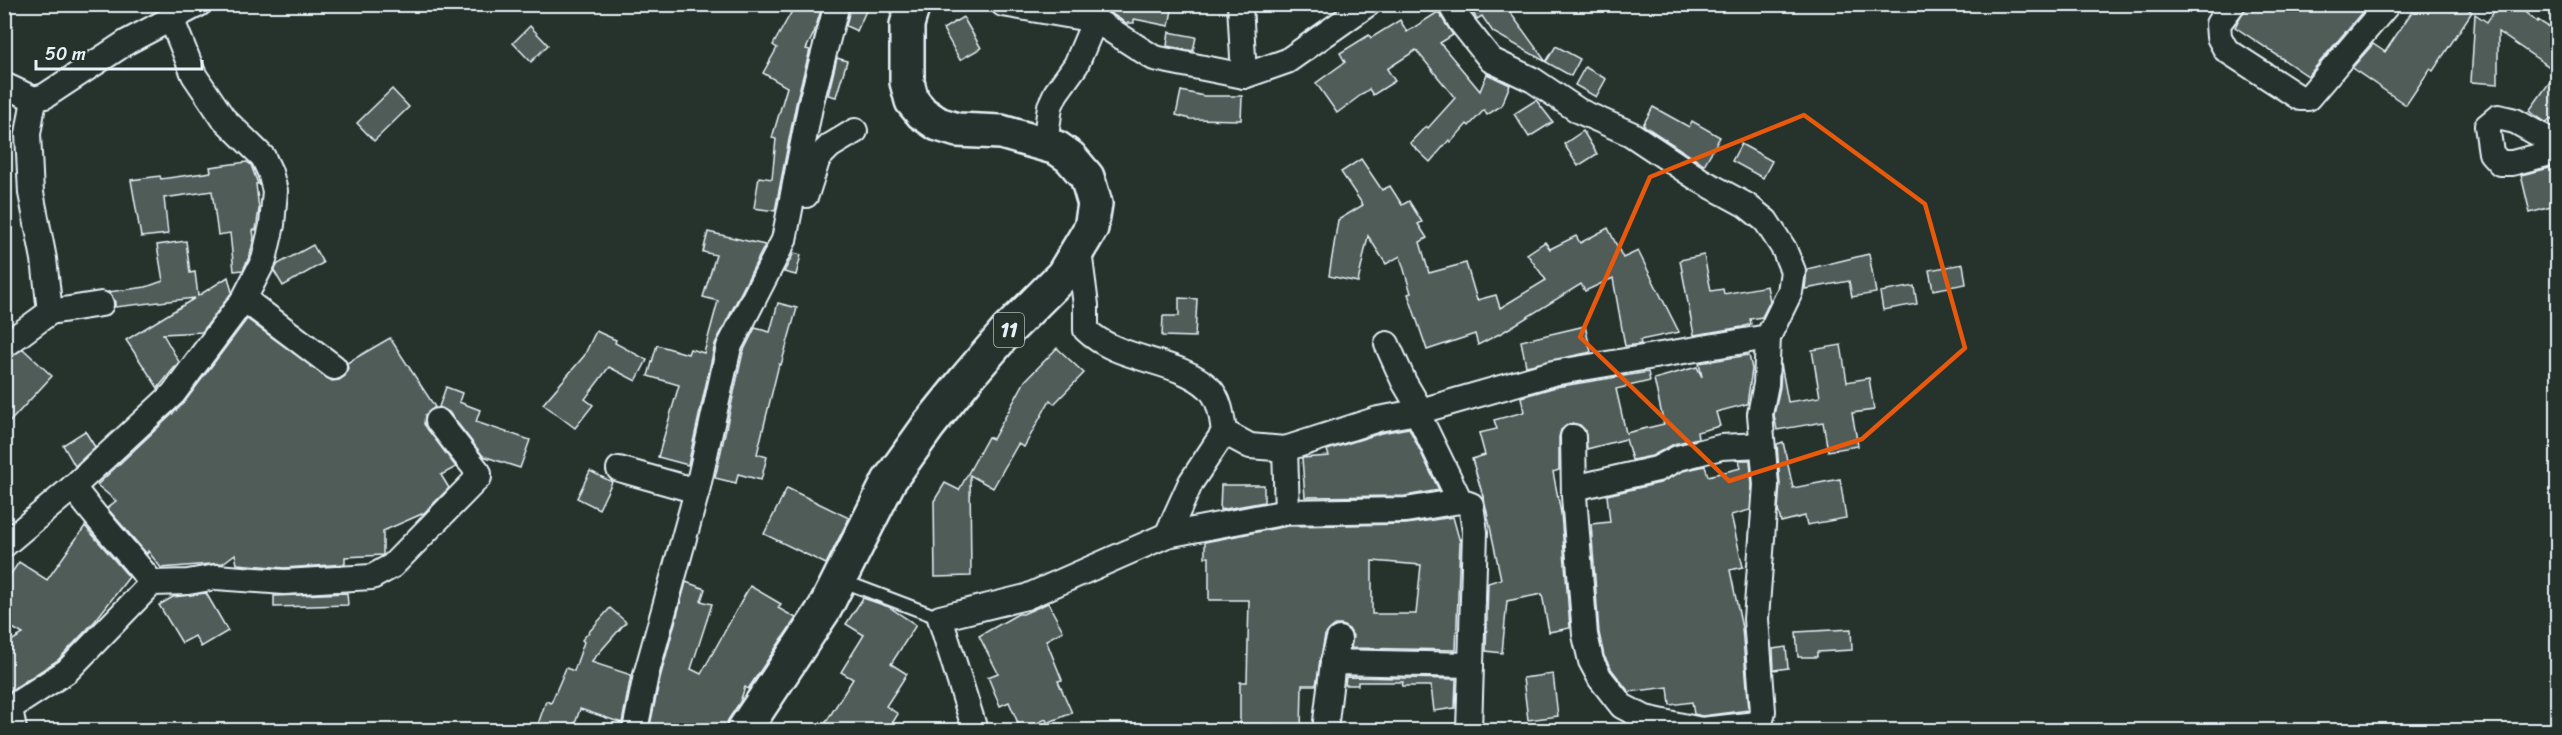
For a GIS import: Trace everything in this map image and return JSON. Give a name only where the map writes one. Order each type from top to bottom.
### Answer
[{"type":"highway","name":"11","points":[[744,730],[825,608],[889,481],[929,425],[1008,331],[1063,276],[1091,228],[1095,204],[1087,177],[1070,157],[1057,148],[1001,132],[957,130],[938,124],[912,101],[907,82],[907,25],[913,4]]},
{"type":"street","points":[[4,85],[34,99],[45,96],[127,42],[199,4]]},
{"type":"street","points":[[784,240],[811,102],[837,4]]},
{"type":"street","points":[[1003,4],[1095,20],[1154,58],[1244,76],[1287,61],[1368,4]]},
{"type":"street","points":[[1240,4],[1244,76]]},
{"type":"street","points":[[1450,4],[1460,21],[1491,60],[1533,80],[1579,111],[1631,134],[1700,180],[1746,205],[1766,221],[1784,249],[1793,271],[1790,292],[1768,337],[1766,384],[1760,414],[1766,485],[1756,619],[1763,711],[1761,720],[1752,726],[1701,730],[1645,718],[1622,706],[1599,678],[1591,661],[1585,635],[1574,488],[1573,437]]},
{"type":"street","points":[[2233,4],[2218,24],[2219,37],[2226,50],[2300,98],[2308,98],[2388,4]]},
{"type":"street","points":[[4,544],[73,487],[172,394],[244,299],[264,260],[272,225],[274,191],[270,171],[263,157],[223,117],[194,75],[171,18]]},
{"type":"street","points":[[1045,145],[1050,106],[1056,93],[1076,65],[1095,20]]},
{"type":"street","points":[[34,99],[28,134],[31,193],[44,259],[50,312]]},
{"type":"street","points":[[2558,145],[2515,121],[2498,117],[2487,126],[2491,153],[2500,163],[2512,163],[2558,151]]},
{"type":"street","points":[[635,730],[646,675],[697,491],[729,347],[784,240],[794,228],[818,158],[830,146],[855,131]]},
{"type":"street","points":[[1079,251],[1086,305],[1086,330],[1110,346],[1197,380],[1210,389],[1219,405],[1224,432],[1191,482],[1167,535]]},
{"type":"street","points":[[244,299],[334,368]]},
{"type":"street","points":[[4,346],[50,312],[101,303]]},
{"type":"street","points":[[1224,432],[1250,446],[1285,449],[1378,419],[1419,411],[1553,373],[1768,337]]},
{"type":"street","points":[[1387,344],[1460,501]]},
{"type":"street","points":[[9,712],[67,671],[152,583],[188,582],[216,577],[284,582],[372,577],[392,566],[479,477],[479,473],[438,421]]},
{"type":"street","points":[[1574,488],[1657,469],[1678,458],[1721,447],[1761,445]]},
{"type":"street","points":[[1285,449],[1287,512]]},
{"type":"street","points":[[619,469],[697,491]]},
{"type":"street","points":[[73,487],[97,520],[115,537],[152,583]]},
{"type":"street","points":[[975,730],[940,618],[1026,597],[1167,535],[1287,512],[1406,510],[1460,501],[1471,505],[1475,532],[1472,709],[1469,730]]},
{"type":"street","points":[[1325,730],[1333,662],[1339,639]]},
{"type":"street","points":[[1333,662],[1471,665]]},
{"type":"lane","points":[[839,580],[940,618]]},
{"type":"highlighted area","points":[[1804,115],[1925,204],[1965,348],[1862,439],[1729,481],[1580,337],[1650,177]]},
{"type":"building","points":[[796,4],[811,4],[821,10],[806,49],[810,50],[797,99],[775,211],[754,208],[759,177],[772,179],[776,139],[772,138],[787,87],[763,73],[777,48],[773,45]]},
{"type":"building","points":[[851,4],[869,4],[857,31],[846,26]]},
{"type":"building","points":[[1105,4],[1173,4],[1169,26],[1134,19],[1134,23],[1126,23],[1104,9]]},
{"type":"building","points":[[1467,4],[1504,4],[1546,62],[1493,32],[1482,16],[1477,19]]},
{"type":"building","points":[[2247,4],[2369,4],[2308,76],[2235,27]]},
{"type":"building","points":[[2417,4],[2461,4],[2472,12],[2433,71],[2430,69],[2406,105],[2352,68],[2373,44],[2385,52]]},
{"type":"building","points":[[2499,4],[2515,4],[2537,22],[2538,20],[2558,33],[2558,123],[2550,119],[2547,123],[2529,111],[2557,72],[2498,32],[2498,84],[2471,82],[2475,14],[2487,22]]},
{"type":"building","points":[[1438,12],[1453,35],[1440,43],[1480,91],[1487,74],[1510,85],[1501,106],[1487,115],[1484,110],[1451,142],[1449,140],[1430,162],[1410,143],[1426,126],[1428,128],[1455,98],[1416,50],[1387,69],[1395,81],[1373,95],[1369,89],[1337,113],[1316,83],[1345,62],[1340,53],[1369,35],[1371,38],[1400,20],[1407,32]]},
{"type":"building","points":[[963,17],[981,48],[960,60],[943,29]]},
{"type":"building","points":[[530,26],[548,45],[531,62],[513,43]]},
{"type":"building","points":[[1169,32],[1196,37],[1193,51],[1167,46]]},
{"type":"building","points":[[1556,46],[1580,59],[1571,76],[1546,62]]},
{"type":"building","points":[[837,58],[847,61],[836,97],[828,95]]},
{"type":"building","points":[[1585,67],[1606,79],[1596,97],[1575,85]]},
{"type":"building","points":[[392,89],[409,107],[374,141],[357,123]]},
{"type":"building","points":[[1181,91],[1204,96],[1242,96],[1241,120],[1190,119],[1176,115]]},
{"type":"building","points":[[1536,100],[1553,122],[1529,137],[1514,114]]},
{"type":"building","points":[[1653,107],[1689,127],[1692,121],[1720,137],[1704,165],[1643,125]]},
{"type":"building","points":[[1583,131],[1597,154],[1578,166],[1564,144]]},
{"type":"building","points":[[1741,144],[1772,161],[1763,178],[1732,161]]},
{"type":"building","points":[[1361,159],[1382,190],[1390,186],[1402,205],[1409,201],[1422,222],[1418,224],[1427,238],[1420,242],[1429,273],[1466,263],[1477,300],[1496,295],[1500,308],[1546,280],[1527,254],[1545,242],[1550,249],[1576,236],[1580,243],[1608,228],[1623,258],[1638,251],[1679,332],[1640,340],[1641,344],[1625,346],[1613,278],[1585,291],[1581,284],[1478,345],[1475,334],[1427,350],[1408,294],[1411,293],[1400,256],[1386,264],[1368,236],[1358,282],[1329,276],[1338,220],[1363,205],[1341,172]]},
{"type":"building","points":[[247,162],[251,165],[258,184],[256,184],[259,209],[256,230],[253,230],[254,238],[250,255],[243,270],[234,271],[230,233],[218,235],[212,191],[164,198],[168,234],[141,237],[131,180],[160,176],[161,179],[211,172],[210,167]]},
{"type":"building","points":[[2558,166],[2558,205],[2530,213],[2521,175]]},
{"type":"building","points":[[708,232],[765,245],[715,344],[688,465],[658,457],[679,385],[648,376],[657,345],[688,354],[690,349],[704,353],[718,301],[703,297],[716,255],[703,252]]},
{"type":"building","points":[[186,241],[190,273],[195,272],[198,296],[228,277],[232,292],[202,332],[163,334],[179,362],[158,388],[126,340],[195,298],[115,307],[115,301],[108,292],[146,287],[163,281],[157,245]]},
{"type":"building","points":[[313,245],[323,263],[283,286],[274,271],[278,264]]},
{"type":"building","points":[[794,253],[801,255],[796,275],[784,272]]},
{"type":"building","points":[[1869,254],[1876,293],[1852,297],[1849,281],[1805,289],[1807,269]]},
{"type":"building","points":[[1704,255],[1711,291],[1723,289],[1724,294],[1767,286],[1770,301],[1762,317],[1750,319],[1751,324],[1742,327],[1694,335],[1680,260]]},
{"type":"building","points":[[1963,264],[1966,284],[1933,290],[1929,270]]},
{"type":"building","points":[[1914,286],[1917,304],[1883,310],[1880,292]]},
{"type":"building","points":[[1179,298],[1197,299],[1195,337],[1162,336],[1163,316],[1179,316]]},
{"type":"building","points":[[778,303],[797,308],[781,365],[779,364],[757,454],[767,457],[761,480],[738,474],[736,483],[715,478],[743,352],[755,328],[770,332]]},
{"type":"building","points":[[247,319],[332,381],[345,376],[348,369],[347,363],[390,338],[435,407],[425,415],[424,424],[456,467],[441,475],[449,488],[424,513],[383,531],[383,555],[345,557],[345,564],[284,568],[237,564],[235,554],[223,563],[161,568],[107,508],[116,501],[97,485],[183,404]]},
{"type":"building","points":[[1585,326],[1591,352],[1526,366],[1521,341]]},
{"type":"building","points":[[596,331],[616,340],[615,343],[647,360],[636,381],[609,367],[585,399],[593,405],[575,428],[543,404],[584,356]]},
{"type":"building","points":[[1841,345],[1847,382],[1869,378],[1874,410],[1852,413],[1858,446],[1828,451],[1823,422],[1777,430],[1774,415],[1780,387],[1781,364],[1788,402],[1820,397],[1812,350]]},
{"type":"building","points":[[1057,348],[1084,373],[1054,404],[1050,400],[1024,447],[1018,444],[993,488],[970,475],[971,576],[935,577],[934,501],[945,483],[959,490],[988,437],[993,439],[1025,381]]},
{"type":"building","points":[[23,349],[52,376],[4,428],[4,360]]},
{"type":"building","points":[[1749,355],[1752,369],[1747,404],[1716,412],[1720,426],[1697,432],[1698,438],[1674,444],[1652,456],[1632,460],[1626,439],[1587,449],[1585,430],[1580,425],[1572,423],[1561,430],[1559,470],[1553,472],[1561,513],[1570,628],[1549,632],[1542,594],[1507,601],[1502,653],[1486,651],[1488,583],[1501,579],[1485,503],[1472,459],[1485,455],[1479,433],[1497,429],[1494,420],[1524,412],[1521,397],[1556,387],[1648,372],[1650,381],[1616,389],[1626,433],[1664,424],[1654,379],[1697,367],[1702,377],[1699,363]]},
{"type":"building","points":[[446,387],[462,393],[459,402],[480,410],[476,422],[530,440],[520,468],[483,456],[449,412],[439,407]]},
{"type":"building","points":[[1409,428],[1439,490],[1405,496],[1305,497],[1302,458],[1329,456],[1327,450],[1381,433]]},
{"type":"building","points":[[85,431],[95,447],[75,466],[63,445]]},
{"type":"building","points":[[1783,442],[1793,488],[1840,479],[1846,518],[1807,525],[1805,516],[1781,522],[1778,510],[1780,484],[1777,444]]},
{"type":"building","points":[[1739,460],[1750,460],[1752,485],[1750,510],[1731,515],[1743,567],[1730,570],[1742,628],[1749,710],[1702,716],[1694,714],[1692,702],[1670,705],[1668,687],[1629,692],[1612,670],[1604,656],[1599,633],[1591,524],[1610,522],[1607,495],[1660,483],[1683,471],[1705,466],[1708,476],[1741,468]]},
{"type":"building","points":[[590,471],[612,482],[599,509],[577,498]]},
{"type":"building","points":[[1221,485],[1264,485],[1264,502],[1220,510]]},
{"type":"building","points":[[787,488],[849,518],[826,564],[764,534]]},
{"type":"building","points":[[1453,517],[1460,542],[1456,650],[1351,648],[1353,636],[1349,629],[1342,625],[1335,625],[1325,635],[1316,685],[1302,685],[1301,730],[1269,730],[1269,724],[1240,724],[1240,682],[1247,682],[1249,600],[1209,600],[1209,557],[1205,557],[1205,542],[1288,526],[1406,524]],"holes":[[[1372,561],[1421,565],[1416,614],[1372,614]]]},
{"type":"building","points":[[85,526],[129,577],[95,621],[58,660],[4,695],[4,645],[23,634],[4,623],[4,584],[19,562],[47,580]]},
{"type":"building","points":[[686,582],[705,589],[701,601],[712,604],[691,669],[701,674],[750,586],[781,604],[778,608],[796,618],[748,689],[745,687],[740,702],[728,720],[726,730],[649,730],[660,678]]},
{"type":"building","points":[[206,593],[228,631],[201,647],[195,636],[182,643],[159,605],[173,597]]},
{"type":"building","points":[[347,593],[348,605],[274,607],[274,596]]},
{"type":"building","points":[[863,598],[889,607],[916,625],[891,664],[907,674],[886,706],[898,714],[888,730],[821,730],[853,679],[841,672],[864,635],[846,624]]},
{"type":"building","points":[[1048,603],[1063,631],[1046,640],[1062,680],[1058,681],[1072,713],[1047,723],[1046,719],[1021,730],[1009,702],[1000,706],[988,677],[998,673],[979,636],[1018,614]]},
{"type":"building","points":[[610,608],[626,622],[591,662],[631,675],[622,723],[580,709],[573,730],[536,730],[546,701],[551,703],[566,668],[574,671],[584,642],[582,640]]},
{"type":"building","points":[[1851,629],[1852,650],[1817,652],[1817,657],[1798,657],[1796,632]]},
{"type":"building","points":[[1786,647],[1788,668],[1774,670],[1773,649]]},
{"type":"building","points":[[1553,674],[1558,716],[1528,720],[1523,678]]},
{"type":"building","points":[[1346,677],[1456,679],[1455,708],[1434,711],[1431,686],[1402,686],[1403,682],[1358,682],[1358,685],[1345,685]]}]
